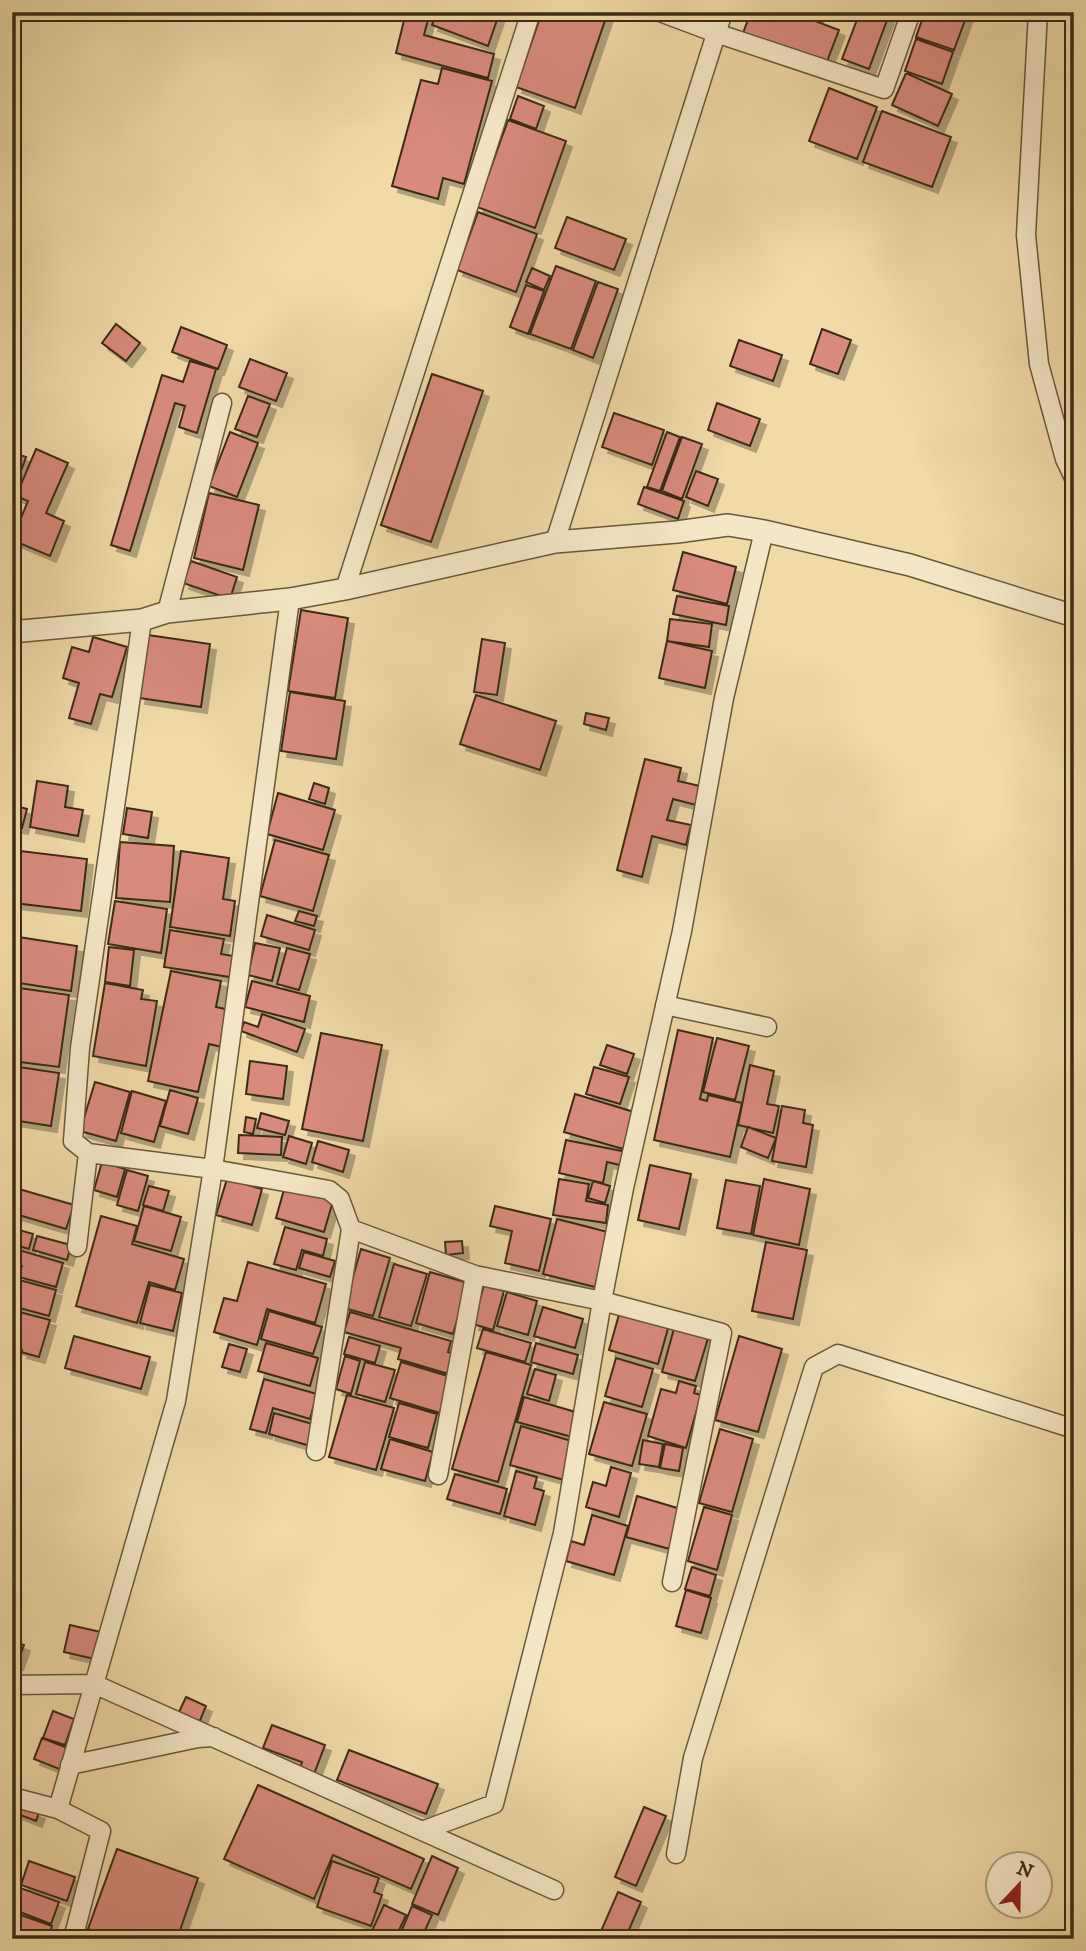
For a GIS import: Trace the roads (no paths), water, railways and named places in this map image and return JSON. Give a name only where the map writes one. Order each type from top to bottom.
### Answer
[{"type":"street","points":[[345,589],[531,12]]},
{"type":"street","points":[[660,12],[884,89],[911,12]]},
{"type":"street","points":[[555,542],[723,12]]},
{"type":"street","points":[[1038,12],[1026,235],[1039,364],[1074,478]]},
{"type":"street","points":[[167,612],[222,403]]},
{"type":"street","points":[[12,630],[142,620],[167,612],[345,589],[555,542],[728,525],[910,565],[1074,616]]},
{"type":"street","points":[[422,1831],[494,1804],[563,1533],[602,1301],[681,932],[724,698],[764,531]]},
{"type":"street","points":[[58,1810],[176,1401],[213,1169],[289,598]]},
{"type":"street","points":[[142,620],[80,1048],[74,1141],[88,1153],[213,1169],[329,1191],[340,1199],[351,1229],[316,1451]]},
{"type":"street","points":[[665,1005],[767,1027]]},
{"type":"street","points":[[76,1247],[88,1153]]},
{"type":"street","points":[[351,1229],[475,1275],[602,1301],[722,1334],[672,1582]]},
{"type":"street","points":[[438,1475],[475,1275]]},
{"type":"street","points":[[676,1854],[693,1758],[814,1367],[838,1354],[1074,1429]]},
{"type":"street","points":[[12,1685],[94,1684],[554,1890]]},
{"type":"street","points":[[70,1765],[214,1737]]},
{"type":"street","points":[[12,1797],[58,1810],[101,1830],[73,1939]]}]
